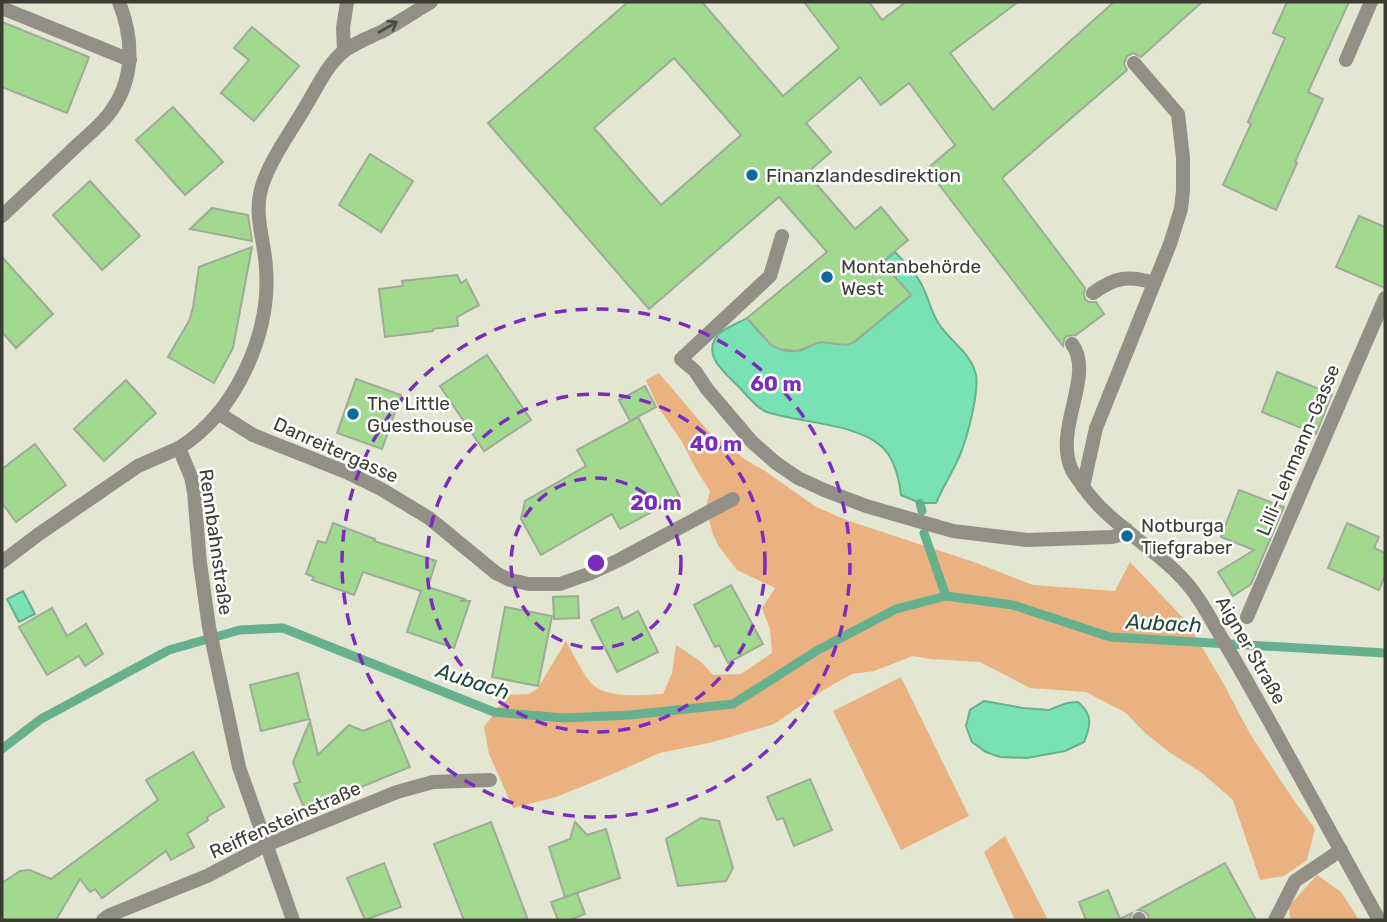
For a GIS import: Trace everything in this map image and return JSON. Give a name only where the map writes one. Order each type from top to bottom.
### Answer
[{"type":"street","points":[[2,216],[107,117],[113,107],[124,85],[130,60],[129,35],[119,2]]},
{"type":"street","points":[[347,2],[343,28],[344,50],[431,2]]},
{"type":"street","points":[[1346,60],[1371,2]]},
{"type":"street","points":[[2,8],[130,60]]},
{"type":"street","name":"Rennbahnstraße","points":[[293,920],[239,766],[209,627],[196,535],[194,492],[179,448],[198,435],[218,413],[251,359],[259,338],[267,289],[258,206],[263,184],[323,78],[344,50]]},
{"type":"street","points":[[1083,486],[1096,428],[1170,244],[1181,209],[1183,159],[1178,114],[1134,63]]},
{"type":"street","points":[[782,236],[769,276],[681,359],[695,371],[752,442],[776,463],[799,478],[846,499],[953,531],[1027,540],[1112,537],[1126,529]]},
{"type":"street","points":[[1093,293],[1118,279],[1133,277],[1154,283]]},
{"type":"street","name":"Lilli-Lehmann-Gasse","points":[[1247,617],[1385,298]]},
{"type":"street","name":"Aigner Straße","points":[[1072,344],[1079,360],[1080,375],[1070,415],[1067,447],[1071,469],[1088,495],[1180,575],[1200,600],[1379,920]]},
{"type":"street","name":"Danreitergasse","points":[[218,413],[253,435],[381,489],[429,518],[496,573],[510,580],[529,584],[559,584],[620,561],[733,499]]},
{"type":"street","points":[[2,562],[38,534],[138,466],[179,448]]},
{"type":"street","name":"Reiffensteinstraße","points":[[103,920],[207,876],[266,845],[402,790],[450,780],[490,780]]},
{"type":"street","points":[[1275,920],[1295,881],[1341,850]]},
{"type":"shaded area","points":[[895,252],[919,280],[936,319],[968,358],[975,371],[976,388],[963,447],[936,503],[920,503],[901,495],[890,456],[870,438],[842,428],[767,412],[752,401],[713,356],[714,341],[719,334],[747,318],[770,343],[784,350],[801,350],[821,342],[854,342],[910,296],[882,263]]},
{"type":"shaded area","points":[[659,373],[709,432],[816,507],[849,521],[974,562],[1033,585],[1115,591],[1130,562],[1186,621],[1249,732],[1315,829],[1307,860],[1284,876],[1260,880],[1233,800],[1202,773],[1144,732],[1126,713],[1086,692],[1030,688],[980,662],[913,656],[874,671],[852,674],[774,724],[713,742],[660,753],[556,797],[513,808],[489,754],[484,727],[508,695],[529,694],[538,688],[566,641],[592,684],[607,692],[626,695],[663,694],[672,673],[676,645],[700,661],[713,675],[741,674],[772,653],[770,629],[762,608],[775,588],[737,570],[720,548],[713,535],[706,507],[710,491],[681,440],[658,407],[646,380]]},
{"type":"shaded area","points":[[23,591],[35,614],[19,622],[7,599]]},
{"type":"shaded area","points":[[901,677],[969,816],[901,850],[833,711]]},
{"type":"shaded area","points":[[984,701],[1049,710],[1078,702],[1086,711],[1089,720],[1084,742],[1065,751],[1027,758],[1000,757],[986,752],[972,742],[966,726],[970,710]]},
{"type":"shaded area","points":[[1005,836],[1048,920],[1015,920],[984,852]]},
{"type":"shaded area","points":[[1317,875],[1341,892],[1359,920],[1290,920],[1289,906]]},
{"type":"building","name":"Finanzlandesdirektion","points":[[628,2],[702,2],[783,96],[839,48],[804,2],[869,2],[882,20],[906,2],[1018,2],[950,53],[993,110],[1114,2],[1202,2],[1141,57],[1133,53],[1127,56],[1124,64],[1127,70],[1002,178],[1085,288],[1085,299],[1096,302],[1104,314],[1076,335],[1067,336],[1063,346],[927,169],[955,145],[909,83],[881,105],[860,77],[806,123],[831,152],[807,173],[855,229],[881,207],[908,240],[882,262],[911,295],[854,342],[847,345],[820,342],[797,351],[772,346],[747,318],[827,252],[779,197],[649,309],[488,123]],"holes":[[[674,58],[741,135],[661,205],[594,128]]]},
{"type":"building","points":[[1287,2],[1349,2],[1308,92],[1323,99],[1276,210],[1223,185],[1285,38],[1273,33]]},
{"type":"building","points":[[2,22],[89,57],[67,113],[2,87]]},
{"type":"building","points":[[252,27],[299,66],[254,121],[221,93],[249,60],[234,48]]},
{"type":"building","points":[[173,107],[223,162],[185,195],[136,140]]},
{"type":"building","points":[[370,154],[413,181],[381,232],[339,205]]},
{"type":"building","points":[[90,181],[140,236],[102,270],[53,215]]},
{"type":"building","points":[[212,208],[248,215],[252,241],[190,229]]},
{"type":"building","points":[[1359,216],[1385,227],[1385,288],[1336,267]]},
{"type":"building","points":[[252,247],[233,348],[214,383],[168,357],[189,321],[199,267]]},
{"type":"building","points":[[2,257],[53,314],[16,348],[2,332]]},
{"type":"building","points":[[457,275],[461,283],[466,280],[479,305],[457,317],[458,326],[385,337],[379,289],[403,286],[402,281]]},
{"type":"building","points":[[487,355],[531,420],[484,451],[440,386]]},
{"type":"building","points":[[1277,372],[1332,394],[1316,434],[1262,412]]},
{"type":"building","points":[[356,379],[401,395],[382,449],[337,433]]},
{"type":"building","points":[[126,380],[156,413],[104,461],[74,429]]},
{"type":"building","points":[[645,386],[656,407],[630,421],[619,400]]},
{"type":"building","points":[[638,417],[680,497],[620,529],[612,514],[541,555],[521,519],[525,501],[586,466],[577,450]]},
{"type":"building","points":[[35,444],[66,485],[16,522],[2,503],[2,469]]},
{"type":"building","points":[[1239,490],[1284,507],[1251,584],[1233,596],[1218,572],[1254,550],[1221,537]]},
{"type":"building","points":[[333,523],[375,539],[374,541],[436,561],[428,587],[465,599],[460,601],[470,601],[454,648],[407,632],[421,591],[363,572],[354,595],[312,580],[314,577],[306,574],[318,541],[326,543]]},
{"type":"building","points":[[1347,523],[1379,537],[1374,548],[1385,553],[1385,575],[1379,590],[1328,568]]},
{"type":"building","points":[[731,585],[763,644],[728,663],[719,645],[715,647],[694,605]]},
{"type":"building","points":[[578,596],[579,618],[554,619],[553,597]]},
{"type":"building","points":[[505,607],[552,616],[538,686],[492,677]]},
{"type":"building","points":[[618,607],[623,619],[638,611],[658,652],[617,672],[591,620]]},
{"type":"building","points":[[52,608],[67,636],[86,624],[103,654],[85,666],[79,656],[47,675],[19,627]]},
{"type":"building","points":[[298,673],[309,719],[261,731],[250,685]]},
{"type":"building","points":[[390,720],[410,767],[305,810],[294,784],[300,782],[293,762],[310,721],[318,755],[349,725],[363,731]]},
{"type":"building","points":[[193,752],[224,807],[187,834],[194,847],[171,860],[166,851],[102,898],[95,889],[90,892],[80,879],[56,920],[2,920],[2,883],[20,871],[30,870],[51,879],[158,800],[146,780]]},
{"type":"building","points":[[810,779],[832,830],[794,846],[783,818],[777,820],[767,797]]},
{"type":"building","points":[[701,818],[719,821],[733,868],[726,881],[678,886],[666,839]]},
{"type":"building","points":[[491,822],[528,920],[464,920],[434,844]]},
{"type":"building","points":[[575,822],[587,835],[606,829],[620,878],[565,897],[549,847],[570,839]]},
{"type":"building","points":[[384,863],[401,907],[365,920],[347,878]]},
{"type":"building","points":[[1225,863],[1256,920],[1149,920],[1144,911],[1138,910]]},
{"type":"building","points":[[1108,890],[1120,919],[1132,913],[1129,920],[1086,920],[1079,902]]},
{"type":"building","points":[[577,893],[585,914],[570,920],[558,920],[551,902]]},
{"type":"waterway","name":"Aubach","points":[[920,503],[922,511]]},
{"type":"waterway","name":"Aubach","points":[[924,533],[946,596]]},
{"type":"waterway","name":"Aubach","points":[[2,749],[41,719],[169,650],[240,630],[283,628],[494,712],[564,718],[630,715],[733,704],[818,650],[896,609],[946,596],[1013,605],[1110,637],[1385,653]]},
{"type":"place","name":"Finanzlandesdirektion","points":[[752,175]]},
{"type":"place","name":"Montanbehörde West","points":[[827,277]]},
{"type":"place","name":"The Little Guesthouse","points":[[353,414]]},
{"type":"place","name":"Notburga Tiefgraber","points":[[1127,536]]}]
